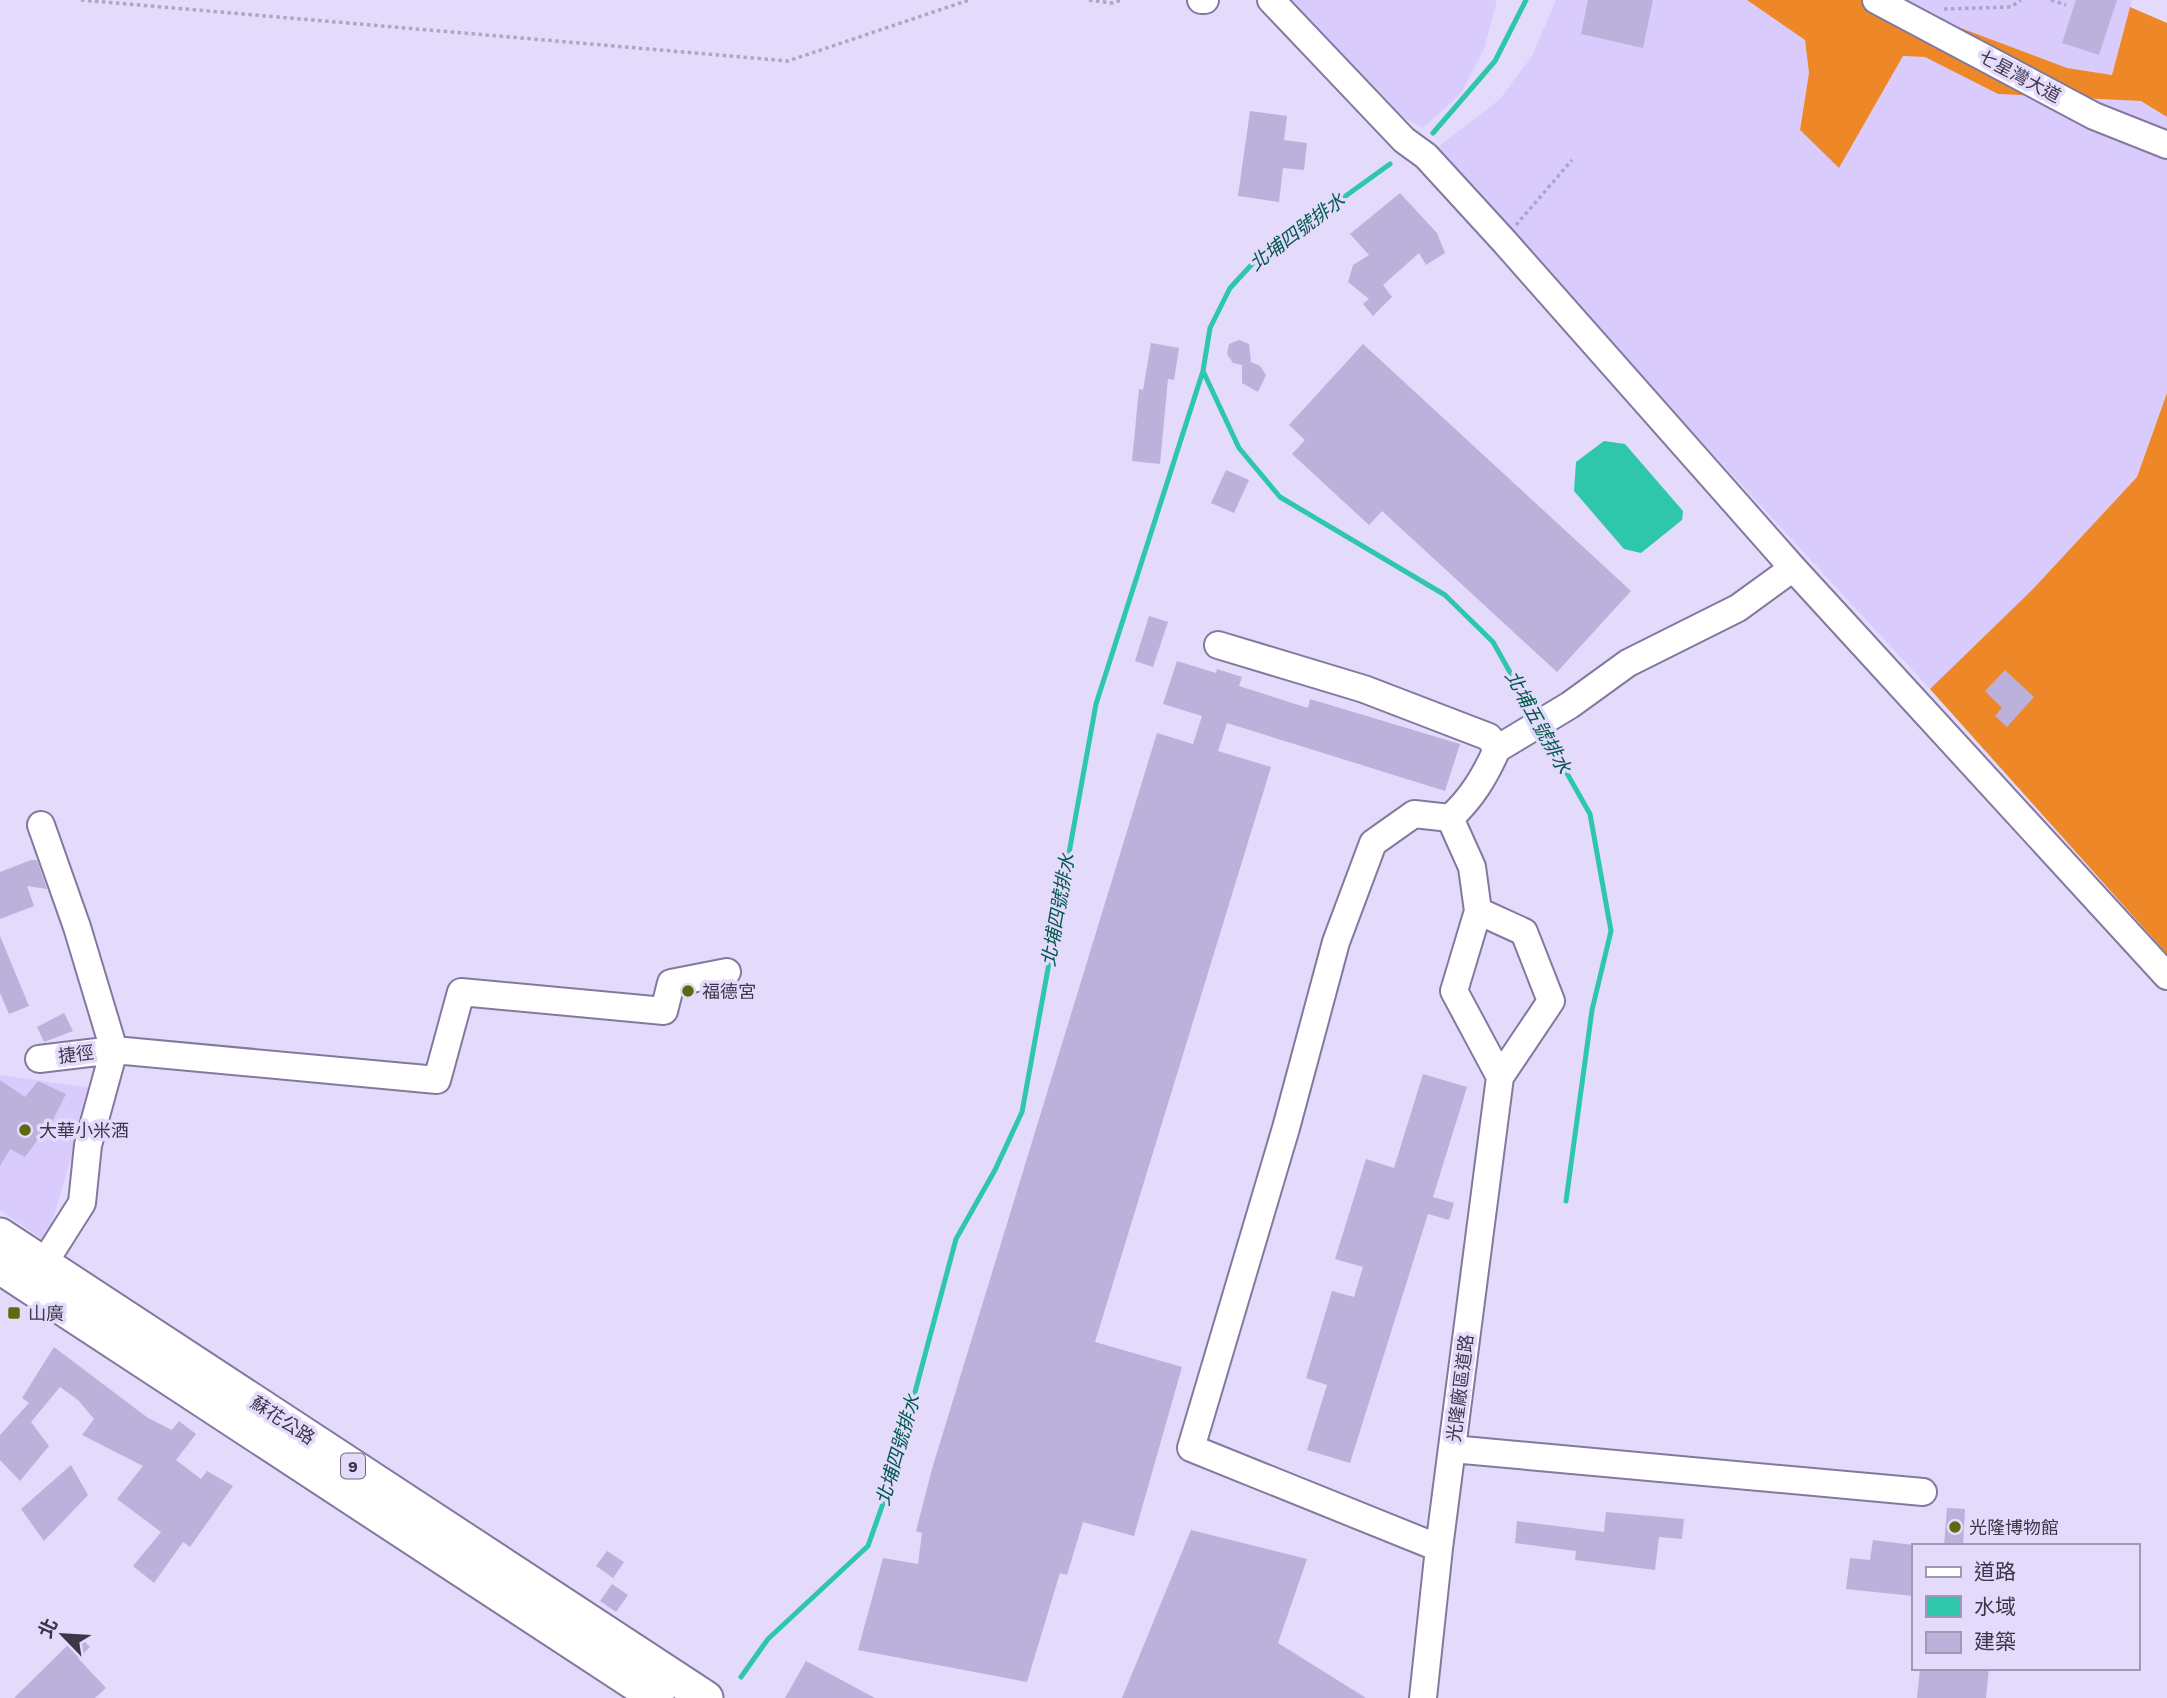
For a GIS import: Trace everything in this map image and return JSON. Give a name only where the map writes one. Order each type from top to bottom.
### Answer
[{"type":"main road","name":"蘇花公路","points":[[0,1235],[36,1274],[273,1429],[706,1698]]},
{"type":"main road","name":"蘇花公路","points":[[0,1267],[36,1274]]},
{"type":"main road","name":"蘇花公路","points":[[273,1429],[657,1698]]},
{"type":"street","points":[[1270,0],[1404,140],[1426,156],[1793,568],[2167,976]]},
{"type":"street","name":"七星灣大道","points":[[1876,0],[2094,116],[2167,145]]},
{"type":"street","points":[[1439,1548],[1191,1448],[1286,1128],[1336,942],[1373,843],[1414,814],[1450,818],[1469,801],[1497,749],[1570,705],[1628,663],[1738,608],[1793,568]]},
{"type":"street","points":[[1218,645],[1364,689],[1436,715],[1489,737],[1497,749]]},
{"type":"street","points":[[1450,818],[1472,867],[1478,911],[1454,991],[1500,1077]]},
{"type":"street","points":[[36,1274],[82,1203],[88,1145],[114,1050],[77,927],[41,825]]},
{"type":"street","name":"光隆廠區道路","points":[[1423,1698],[1439,1548],[1500,1077],[1552,1001],[1524,932],[1478,911]]},
{"type":"street","name":"捷徑","points":[[39,1059],[114,1050],[437,1080],[461,992],[664,1011],[671,984],[727,972]]},
{"type":"street","points":[[1452,1449],[1923,1492]]},
{"type":"path","points":[[81,0],[788,61],[969,0]]},
{"type":"path","points":[[1089,0],[1112,3],[1121,0]]},
{"type":"path","points":[[1935,5],[1947,10],[1998,8],[2011,7],[2021,0]]},
{"type":"path","points":[[2050,0],[2066,5]]},
{"type":"path","points":[[1503,240],[1572,160]]},
{"type":"shaded area","points":[[1288,0],[1497,0],[1484,49],[1461,93],[1423,128],[1401,117]]},
{"type":"shaded area","points":[[1556,0],[1747,0],[1805,40],[1809,73],[1800,130],[1839,168],[1903,56],[1925,57],[1998,94],[2141,101],[2167,117],[2167,393],[2137,477],[2032,590],[1930,689],[1523,248],[1429,154],[1500,99],[1532,56]]},
{"type":"shaded area","points":[[1747,0],[1886,0],[2067,68],[2112,75],[2130,7],[2167,23],[2167,117],[2141,101],[1998,94],[1925,57],[1903,56],[1839,168],[1800,130],[1809,73],[1805,40]]},
{"type":"shaded area","points":[[1886,0],[2132,0],[2112,75],[2067,68]]},
{"type":"shaded area","points":[[2167,393],[2167,954],[1930,689],[2032,590],[2137,477]]},
{"type":"shaded area","points":[[0,1075],[92,1088],[46,1242],[0,1210]]},
{"type":"water","points":[[1604,441],[1625,444],[1683,511],[1682,520],[1641,553],[1624,549],[1574,491],[1576,462]]},
{"type":"building","points":[[1588,0],[1653,0],[1643,48],[1581,34]]},
{"type":"building","points":[[2076,0],[2117,0],[2099,55],[2062,43]]},
{"type":"building","points":[[1250,111],[1287,116],[1284,140],[1307,143],[1304,170],[1283,168],[1279,202],[1238,196]]},
{"type":"building","points":[[1400,193],[1437,233],[1445,253],[1426,265],[1419,253],[1383,285],[1392,297],[1373,316],[1363,304],[1369,299],[1348,282],[1353,265],[1369,255],[1350,234]]},
{"type":"building","points":[[1239,340],[1249,344],[1251,362],[1260,366],[1266,375],[1258,392],[1242,383],[1242,365],[1233,363],[1227,354],[1229,344]]},
{"type":"building","points":[[1151,343],[1179,348],[1174,380],[1168,379],[1160,464],[1132,461],[1139,389],[1143,390]]},
{"type":"building","points":[[1363,344],[1631,591],[1557,672],[1382,511],[1369,525],[1292,454],[1305,440],[1289,425]]},
{"type":"building","points":[[1226,470],[1249,480],[1234,513],[1211,503]]},
{"type":"building","points":[[1149,616],[1168,622],[1153,667],[1135,661]]},
{"type":"building","points":[[1177,661],[1216,673],[1217,669],[1242,677],[1239,686],[1308,708],[1310,699],[1460,744],[1445,791],[1227,723],[1218,751],[1271,767],[1095,1342],[1182,1367],[1134,1536],[1083,1522],[1067,1575],[1060,1573],[1027,1682],[858,1650],[883,1558],[918,1564],[922,1533],[916,1531],[932,1469],[1157,733],[1193,744],[1202,716],[1163,704]]},
{"type":"building","points":[[2005,670],[2034,697],[2007,727],[1995,716],[2002,708],[1985,691]]},
{"type":"building","points":[[37,860],[47,889],[27,886],[34,906],[0,919],[0,872]]},
{"type":"building","points":[[0,936],[29,1006],[9,1014],[0,993]]},
{"type":"building","points":[[64,1013],[73,1031],[44,1042],[37,1027]]},
{"type":"building","points":[[1423,1074],[1467,1087],[1433,1197],[1454,1203],[1449,1220],[1428,1214],[1350,1463],[1307,1450],[1327,1385],[1306,1378],[1332,1291],[1354,1297],[1363,1267],[1335,1259],[1366,1159],[1394,1168]]},
{"type":"building","points":[[0,1080],[25,1097],[38,1081],[66,1094],[54,1118],[25,1157],[10,1149],[0,1166]]},
{"type":"building","points":[[54,1347],[148,1418],[172,1430],[179,1421],[196,1434],[176,1460],[201,1479],[207,1471],[233,1486],[190,1547],[183,1542],[154,1583],[133,1566],[161,1532],[117,1499],[143,1466],[82,1435],[94,1419],[78,1400],[60,1387],[31,1422],[49,1446],[20,1481],[0,1460],[0,1435],[29,1403],[22,1398]]},
{"type":"building","points":[[71,1465],[88,1495],[44,1541],[21,1509]]},
{"type":"building","name":"光隆博物館","points":[[1947,1508],[1965,1509],[1963,1544],[1944,1544]]},
{"type":"building","points":[[1606,1512],[1684,1519],[1682,1539],[1659,1537],[1655,1570],[1575,1560],[1576,1551],[1515,1543],[1517,1521],[1604,1532]]},
{"type":"building","points":[[1191,1530],[1307,1559],[1278,1643],[1366,1698],[1122,1698]]},
{"type":"building","points":[[1873,1540],[1912,1545],[1912,1596],[1846,1589],[1850,1558],[1870,1560]]},
{"type":"building","points":[[607,1551],[624,1562],[613,1578],[596,1566]]},
{"type":"building","points":[[612,1584],[628,1595],[616,1612],[600,1601]]},
{"type":"building","points":[[78,1635],[90,1647],[78,1658],[106,1688],[95,1698],[14,1698]]},
{"type":"building","points":[[806,1661],[875,1698],[785,1698]]},
{"type":"building","points":[[1920,1670],[1989,1670],[1986,1698],[1917,1698]]},
{"type":"waterway","name":"北埔四號排水","points":[[1433,133],[1495,61],[1526,0]]},
{"type":"waterway","name":"北埔四號排水","points":[[741,1677],[768,1639],[868,1546],[892,1478],[956,1239],[995,1170],[1022,1112],[1096,704],[1203,371],[1210,328],[1230,288],[1254,262],[1390,164]]},
{"type":"waterway","name":"北埔五號排水","points":[[1203,371],[1239,448],[1280,497],[1445,595],[1493,642],[1535,717]]},
{"type":"waterway","name":"北埔五號排水","points":[[1543,731],[1590,814],[1611,931],[1592,1010],[1566,1201]]},
{"type":"place","name":"福德宮","points":[[688,991]]},
{"type":"place","name":"大華小米酒","points":[[25,1130]]},
{"type":"place","name":"山廣","points":[[14,1313]]},
{"type":"place","name":"光隆博物館","points":[[1955,1527]]}]
